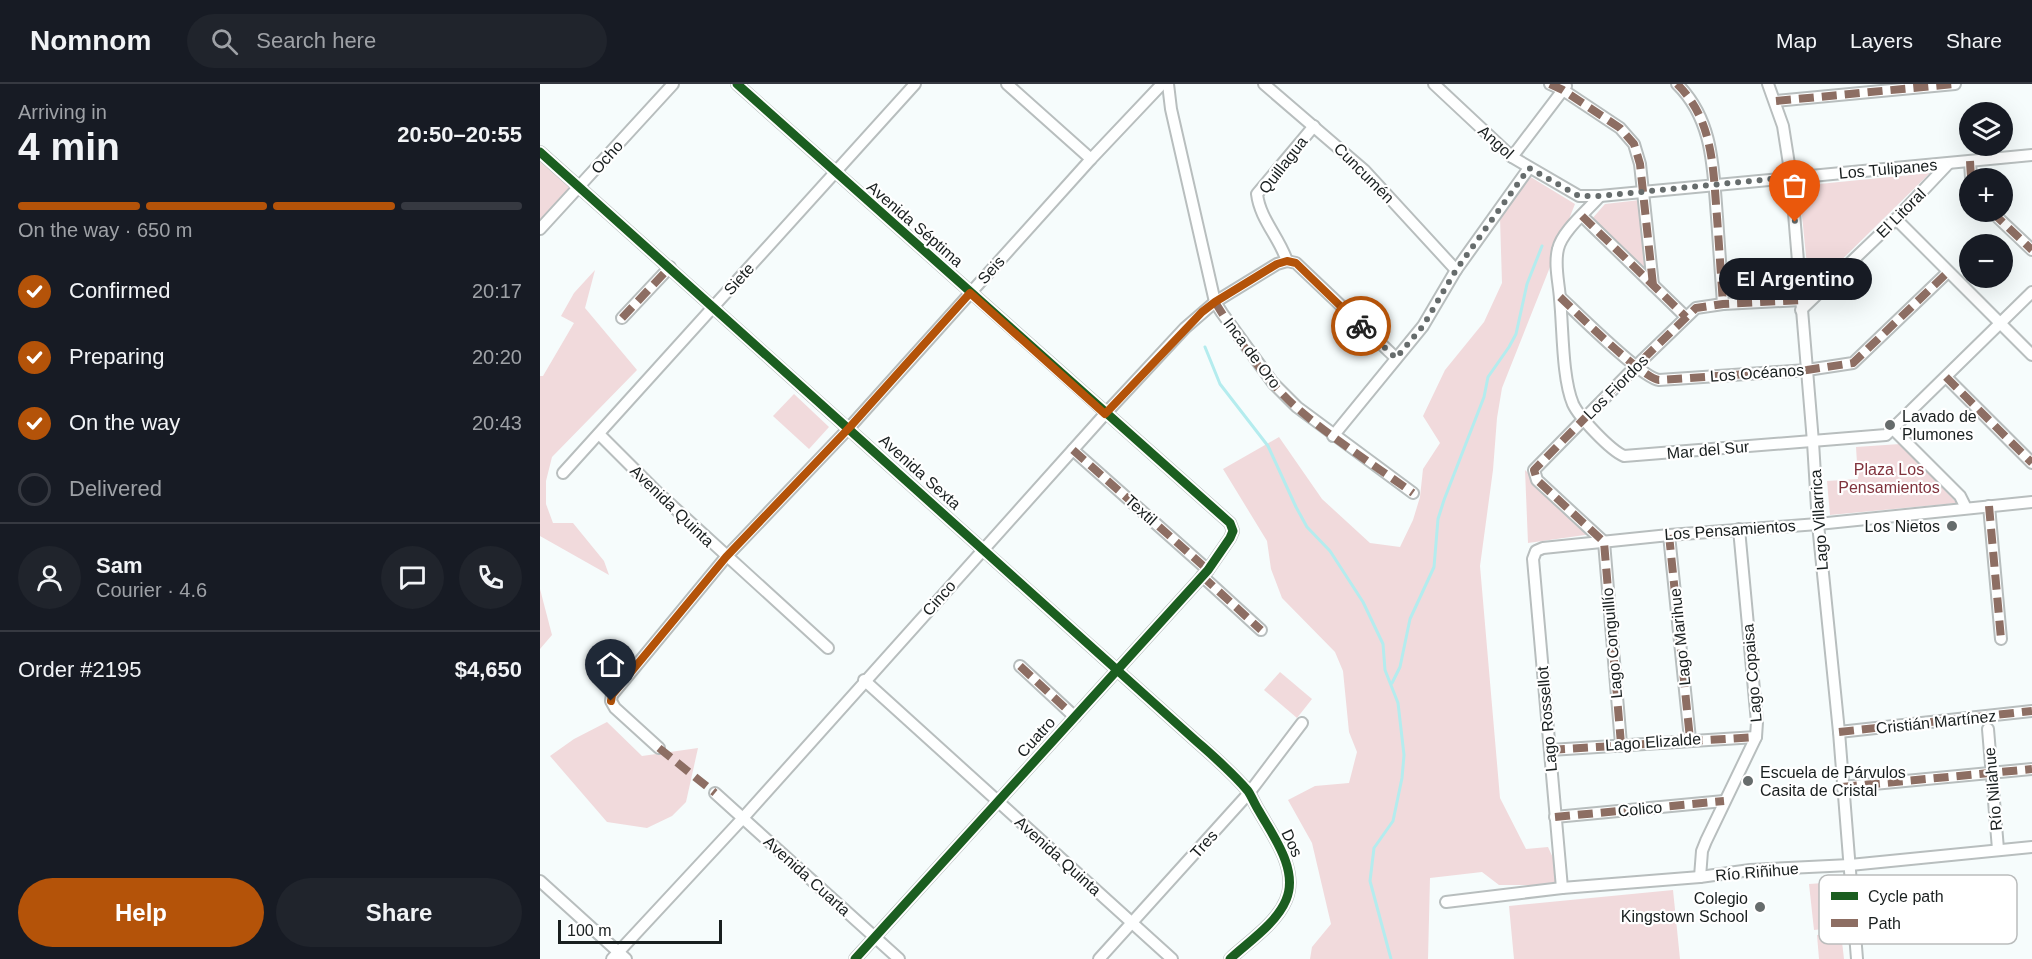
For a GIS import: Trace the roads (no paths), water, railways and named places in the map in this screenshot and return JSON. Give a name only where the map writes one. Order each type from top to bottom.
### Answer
[{"type":"street","name":"Ocho","points":[[540,229],[673,84]]},
{"type":"street","name":"Avenida Séptima","points":[[737,84],[1230,523],[1233,531]]},
{"type":"street","name":"Siete","points":[[562,473],[915,84]]},
{"type":"street","points":[[1007,84],[1091,159]]},
{"type":"street","name":"Seis","points":[[659,748],[615,708],[611,701],[612,695],[726,557],[849,428],[1091,159],[1162,84]]},
{"type":"street","name":"Inca de Oro","points":[[1168,84],[1171,109],[1215,302],[1254,359],[1273,383],[1297,407],[1333,436],[1413,493]]},
{"type":"street","name":"Cuncumén","points":[[1264,84],[1364,170],[1456,270]]},
{"type":"street","name":"Angol","points":[[1434,84],[1512,157],[1579,196],[1600,196]]},
{"type":"street","points":[[1550,84],[1565,87],[1630,138],[1639,157],[1653,285]]},
{"type":"street","points":[[1677,84],[1689,98],[1703,123],[1711,150],[1723,304]]},
{"type":"street","name":"Lago Villarrica","points":[[1768,84],[1776,101],[1783,126],[1791,177],[1818,524],[1851,875]]},
{"type":"street","points":[[1776,101],[1827,90],[1955,84]]},
{"type":"street","points":[[1512,157],[1565,87]]},
{"type":"street","name":"Quillagua","points":[[1287,261],[1284,251],[1258,206],[1257,194],[1314,126]]},
{"type":"street","name":"Avenida Sexta","points":[[540,152],[715,306],[1195,740],[1250,793]]},
{"type":"street","name":"Los Tulipanes","points":[[1600,196],[2032,155]]},
{"type":"street","points":[[1970,161],[1970,168]]},
{"type":"street","name":"El Litoral","points":[[1801,305],[1896,219],[1948,164]]},
{"type":"street","points":[[1333,436],[1423,326],[1456,270],[1529,168]]},
{"type":"street","name":"Mar del Sur","points":[[1600,196],[1565,235],[1558,248],[1557,273],[1566,371],[1571,398],[1578,412],[1614,450],[1629,457],[1882,436],[1893,429],[2032,291]]},
{"type":"street","points":[[1582,216],[1686,317]]},
{"type":"street","points":[[1896,219],[2032,355]]},
{"type":"street","points":[[2003,222],[2032,250]]},
{"type":"street","points":[[1287,261],[1296,263],[1396,358]]},
{"type":"street","name":"Cinco","points":[[619,957],[864,680],[1185,328],[1215,302],[1277,264],[1287,261]]},
{"type":"street","points":[[622,318],[670,267]]},
{"type":"street","name":"Los Océanos","points":[[1560,297],[1650,378],[1659,381],[1847,366],[1858,360],[1948,272]]},
{"type":"street","name":"Los Fiordos","points":[[1604,542],[1537,480],[1534,474],[1536,467],[1696,308],[1723,304],[1801,305]]},
{"type":"street","points":[[1946,377],[2032,463]]},
{"type":"street","points":[[1893,429],[1960,496],[1966,508]]},
{"type":"street","name":"Avenida Quinta","points":[[599,434],[726,557],[828,648]]},
{"type":"street","name":"Textil","points":[[1073,450],[1205,573],[1261,630]]},
{"type":"street","name":"Los Pensamientos","points":[[1536,551],[1544,548],[1669,535],[1818,524],[2032,502]]},
{"type":"street","points":[[1989,506],[2001,639]]},
{"type":"street","name":"Lago Copaisa","points":[[1700,878],[1702,851],[1756,736],[1757,722],[1739,529]]},
{"type":"street","name":"Cuatro","points":[[855,959],[1205,573],[1233,531]]},
{"type":"street","name":"Lago Marihue","points":[[1669,535],[1690,739]]},
{"type":"street","name":"Lago Conguillío","points":[[1604,542],[1621,744]]},
{"type":"street","name":"Lago Rossellot","points":[[1536,551],[1533,559],[1562,888]]},
{"type":"street","points":[[1020,666],[1075,717]]},
{"type":"street","name":"Avenida Quinta","points":[[864,680],[1172,959]]},
{"type":"street","name":"Cristián Martínez","points":[[1839,732],[2032,711]]},
{"type":"street","name":"Tres","points":[[1099,959],[1250,793],[1302,723]]},
{"type":"street","name":"Río Nilahue","points":[[1988,729],[1998,849]]},
{"type":"street","name":"Lago Elizalde","points":[[1550,750],[1756,736]]},
{"type":"street","points":[[1842,786],[2032,768]]},
{"type":"street","name":"Avenida Cuarta","points":[[715,793],[899,959]]},
{"type":"street","name":"Dos","points":[[1230,959],[1265,928],[1280,911],[1287,899],[1290,884],[1287,867],[1250,793]]},
{"type":"street","name":"Colico","points":[[1555,817],[1725,801]]},
{"type":"street","name":"Río Riñihue","points":[[1446,902],[1562,888],[1700,878],[1750,870],[1850,865],[2032,847]]},
{"type":"street","points":[[540,881],[619,957]]},
{"type":"street","name":"Lago Villarrica","points":[[1856,944],[1857,959]]},
{"type":"waterway","points":[[1392,683],[1400,667],[1410,619],[1434,567],[1438,519],[1444,500],[1484,397],[1488,377],[1516,334],[1527,284],[1542,246]]},
{"type":"waterway","points":[[1205,347],[1220,384],[1268,446],[1307,527],[1330,551],[1363,602],[1383,644],[1385,670],[1398,703],[1404,755],[1402,778],[1393,821],[1374,848],[1370,881],[1391,959]]},
{"type":"place","name":"El Argentino","points":[[1795,222]]},
{"type":"place","name":"Lavado de Plumones","points":[[1890,425]]},
{"type":"place","name":"Los Nietos","points":[[1952,526]]},
{"type":"place","name":"Escuela de Párvulos Casita de Cristal","points":[[1748,781]]},
{"type":"place","name":"Colegio Kingstown School","points":[[1760,907]]},
{"type":"park label","name":"Plaza Los Pensamientos","points":[[1889,478]]}]
